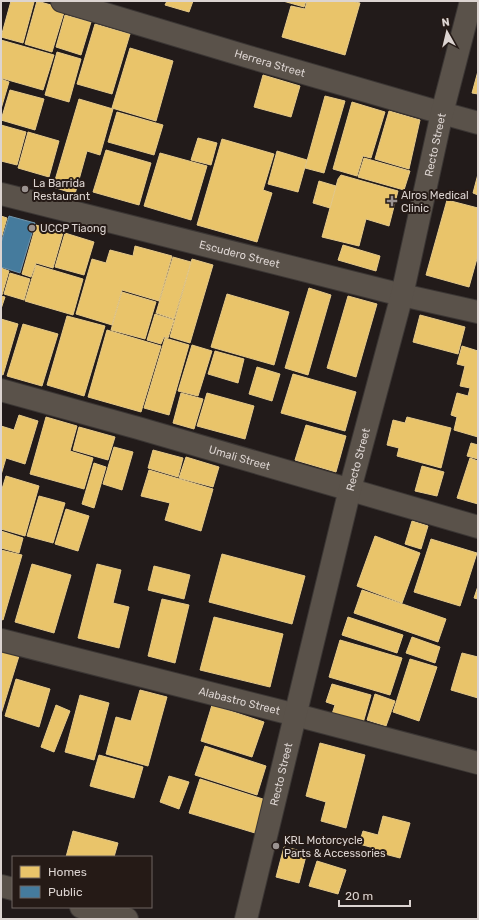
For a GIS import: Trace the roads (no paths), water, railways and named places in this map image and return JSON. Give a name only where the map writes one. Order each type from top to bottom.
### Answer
[{"type":"street","name":"Herrera Street","points":[[62,1],[249,58],[478,123]]},
{"type":"street","name":"Recto Street","points":[[246,919],[350,489],[402,295],[466,3]]},
{"type":"street","name":"Escudero Street","points":[[1,194],[402,295],[478,312]]},
{"type":"street","name":"Umali Street","points":[[1,390],[138,428],[478,527]]},
{"type":"street","name":"Alabastro Street","points":[[1,640],[296,714],[478,763]]},
{"type":"street","points":[[1,886],[12,889]]},
{"type":"street","points":[[84,908],[127,919]]},
{"type":"place","name":"La Barrida Restaurant","points":[[25,189]]},
{"type":"place","name":"Alros Medical Clinic","points":[[392,201]]},
{"type":"place","name":"UCCP Tiaong","points":[[32,228]]},
{"type":"place","name":"KRL Motorcycle Parts & Accessories","points":[[276,846]]}]
